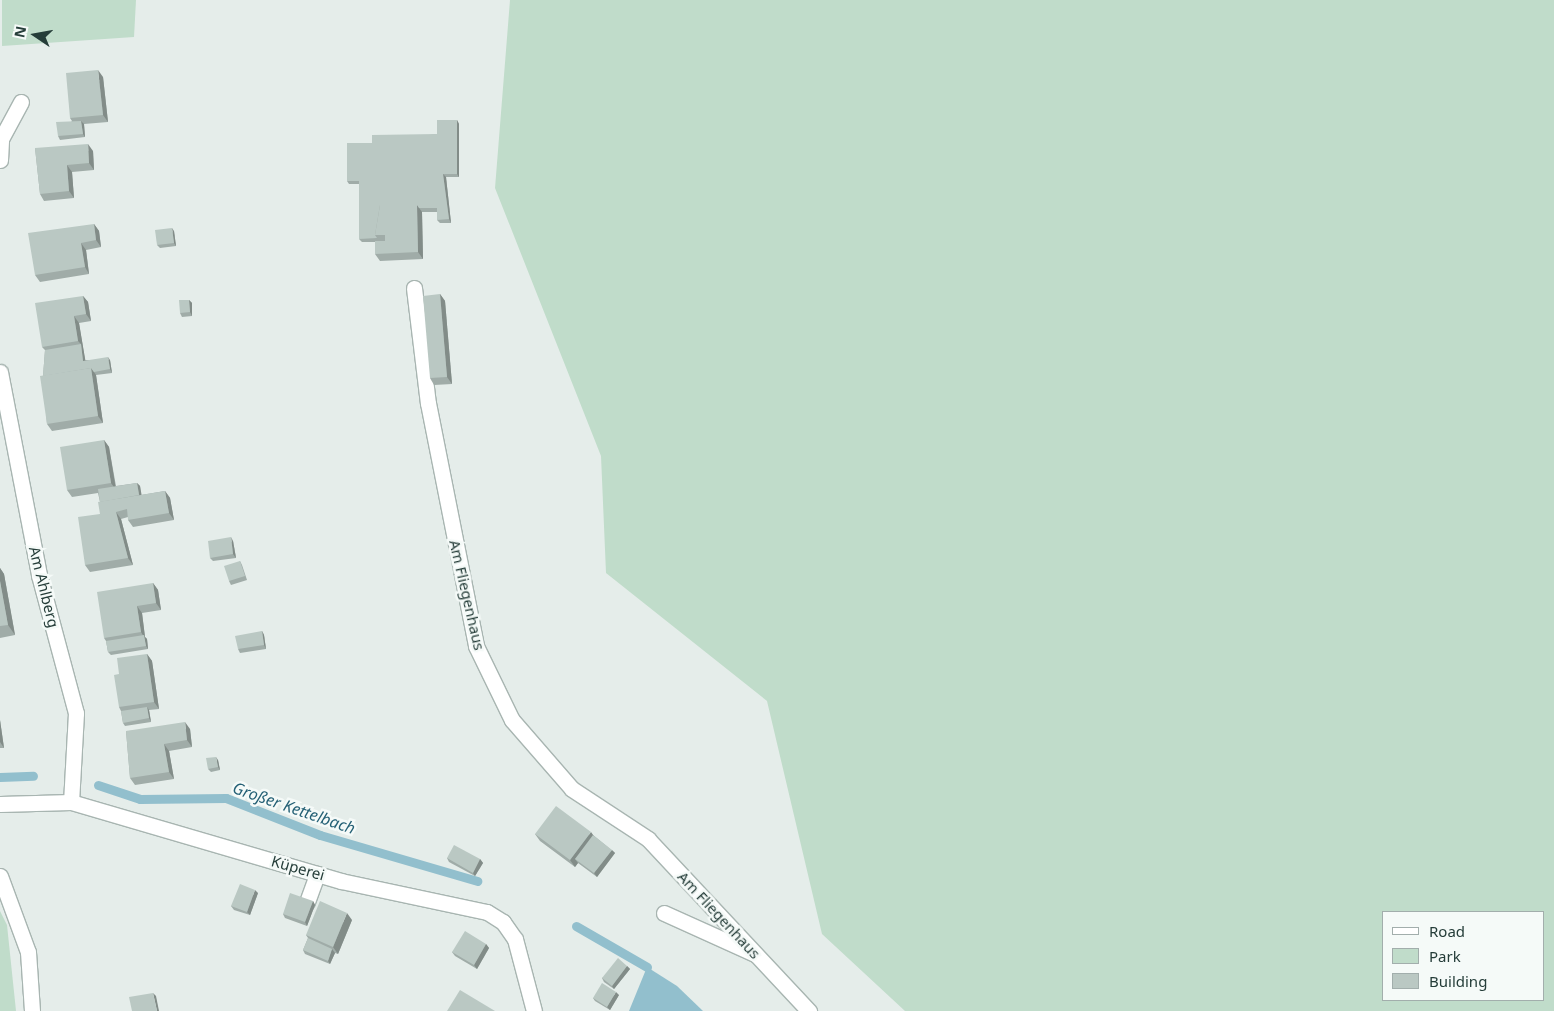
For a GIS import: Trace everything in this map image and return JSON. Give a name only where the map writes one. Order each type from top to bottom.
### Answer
[{"type":"street","points":[[1,139],[21,102]]},
{"type":"street","points":[[0,119],[0,160]]},
{"type":"street","name":"Am Fliegenhaus","points":[[414,288],[428,403],[476,646],[512,720],[572,789],[648,840],[809,1011]]},
{"type":"street","name":"Am Ahlberg","points":[[0,372],[38,575],[76,713],[71,802]]},
{"type":"street","name":"Küperei","points":[[0,804],[71,802],[316,874],[463,905],[503,922],[525,965],[534,1011]]},
{"type":"street","points":[[307,902],[316,874]]},
{"type":"street","points":[[0,876],[28,952],[32,1011]]},
{"type":"street","points":[[664,913],[756,955]]},
{"type":"green space","points":[[2,0],[136,0],[134,37],[2,46]]},
{"type":"green space","points":[[510,0],[1554,0],[1554,1011],[905,1011],[822,934],[767,701],[606,573],[601,456],[495,188]]},
{"type":"green space","points":[[0,911],[7,925],[16,1011],[0,1011]]},
{"type":"water","points":[[647,967],[677,986],[703,1011],[629,1011]]},
{"type":"building","points":[[98,70],[103,115],[70,118],[66,73]]},
{"type":"building","points":[[437,120],[457,120],[457,174],[443,174],[449,219],[437,220],[437,208],[419,208],[417,205],[380,205],[375,235],[377,238],[359,239],[359,181],[347,181],[347,143],[372,143],[372,135],[437,134]]},
{"type":"building","points":[[81,121],[83,134],[58,136],[56,122]]},
{"type":"building","points":[[88,144],[89,163],[67,165],[69,191],[40,194],[35,148]]},
{"type":"building","points":[[380,205],[417,205],[418,252],[375,254],[375,241],[385,241],[385,235],[375,235]]},
{"type":"building","points":[[94,224],[96,240],[81,243],[85,267],[35,275],[28,233]]},
{"type":"building","points":[[172,228],[174,243],[157,245],[155,230]]},
{"type":"building","points":[[440,294],[447,377],[430,378],[423,296]]},
{"type":"building","points":[[83,296],[86,314],[74,316],[78,341],[42,347],[35,303]]},
{"type":"building","points":[[179,300],[189,300],[190,312],[180,313]]},
{"type":"building","points":[[81,344],[83,361],[108,357],[110,369],[94,372],[91,368],[43,376],[45,350]]},
{"type":"building","points":[[91,368],[98,416],[47,424],[40,376]]},
{"type":"building","points":[[104,440],[111,483],[67,490],[60,447]]},
{"type":"building","points":[[137,483],[139,495],[100,502],[98,489]]},
{"type":"building","points":[[165,491],[169,513],[128,520],[127,509],[116,512],[128,558],[85,565],[78,517],[100,514],[98,502]]},
{"type":"building","points":[[231,537],[233,554],[210,558],[208,541]]},
{"type":"building","points":[[240,561],[245,576],[229,581],[224,566]]},
{"type":"building","points":[[0,581],[8,625],[0,626]]},
{"type":"building","points":[[153,583],[156,603],[137,606],[141,632],[104,638],[97,592]]},
{"type":"building","points":[[262,631],[264,645],[238,649],[235,636]]},
{"type":"building","points":[[144,635],[146,646],[108,652],[106,641]]},
{"type":"building","points":[[147,654],[154,702],[119,707],[114,675],[119,674],[117,658]]},
{"type":"building","points":[[147,707],[149,718],[123,723],[121,711]]},
{"type":"building","points":[[185,722],[187,740],[164,744],[169,772],[130,778],[126,731]]},
{"type":"building","points":[[216,757],[218,767],[208,769],[206,758]]},
{"type":"building","points":[[556,806],[591,832],[570,860],[535,834]]},
{"type":"building","points":[[593,835],[612,850],[594,873],[575,859]]},
{"type":"building","points":[[454,845],[480,859],[473,873],[447,858]]},
{"type":"building","points":[[240,884],[255,890],[247,912],[231,906]]},
{"type":"building","points":[[290,893],[313,901],[305,922],[283,914]]},
{"type":"building","points":[[320,901],[347,913],[333,947],[306,935]]},
{"type":"building","points":[[465,931],[486,944],[474,965],[452,952]]},
{"type":"building","points":[[308,938],[332,949],[328,961],[303,950]]},
{"type":"building","points":[[618,958],[627,966],[612,986],[602,978]]},
{"type":"building","points":[[602,983],[616,992],[607,1007],[593,998]]},
{"type":"building","points":[[460,990],[495,1011],[447,1011]]},
{"type":"building","points":[[153,993],[157,1011],[132,1011],[129,997]]},
{"type":"waterway","name":"Großer Kettelbach","points":[[0,777],[33,776]]},
{"type":"waterway","name":"Großer Kettelbach","points":[[98,785],[140,799],[226,798],[320,835],[477,881]]},
{"type":"waterway","name":"Großer Kettelbach","points":[[576,926],[647,967]]}]
